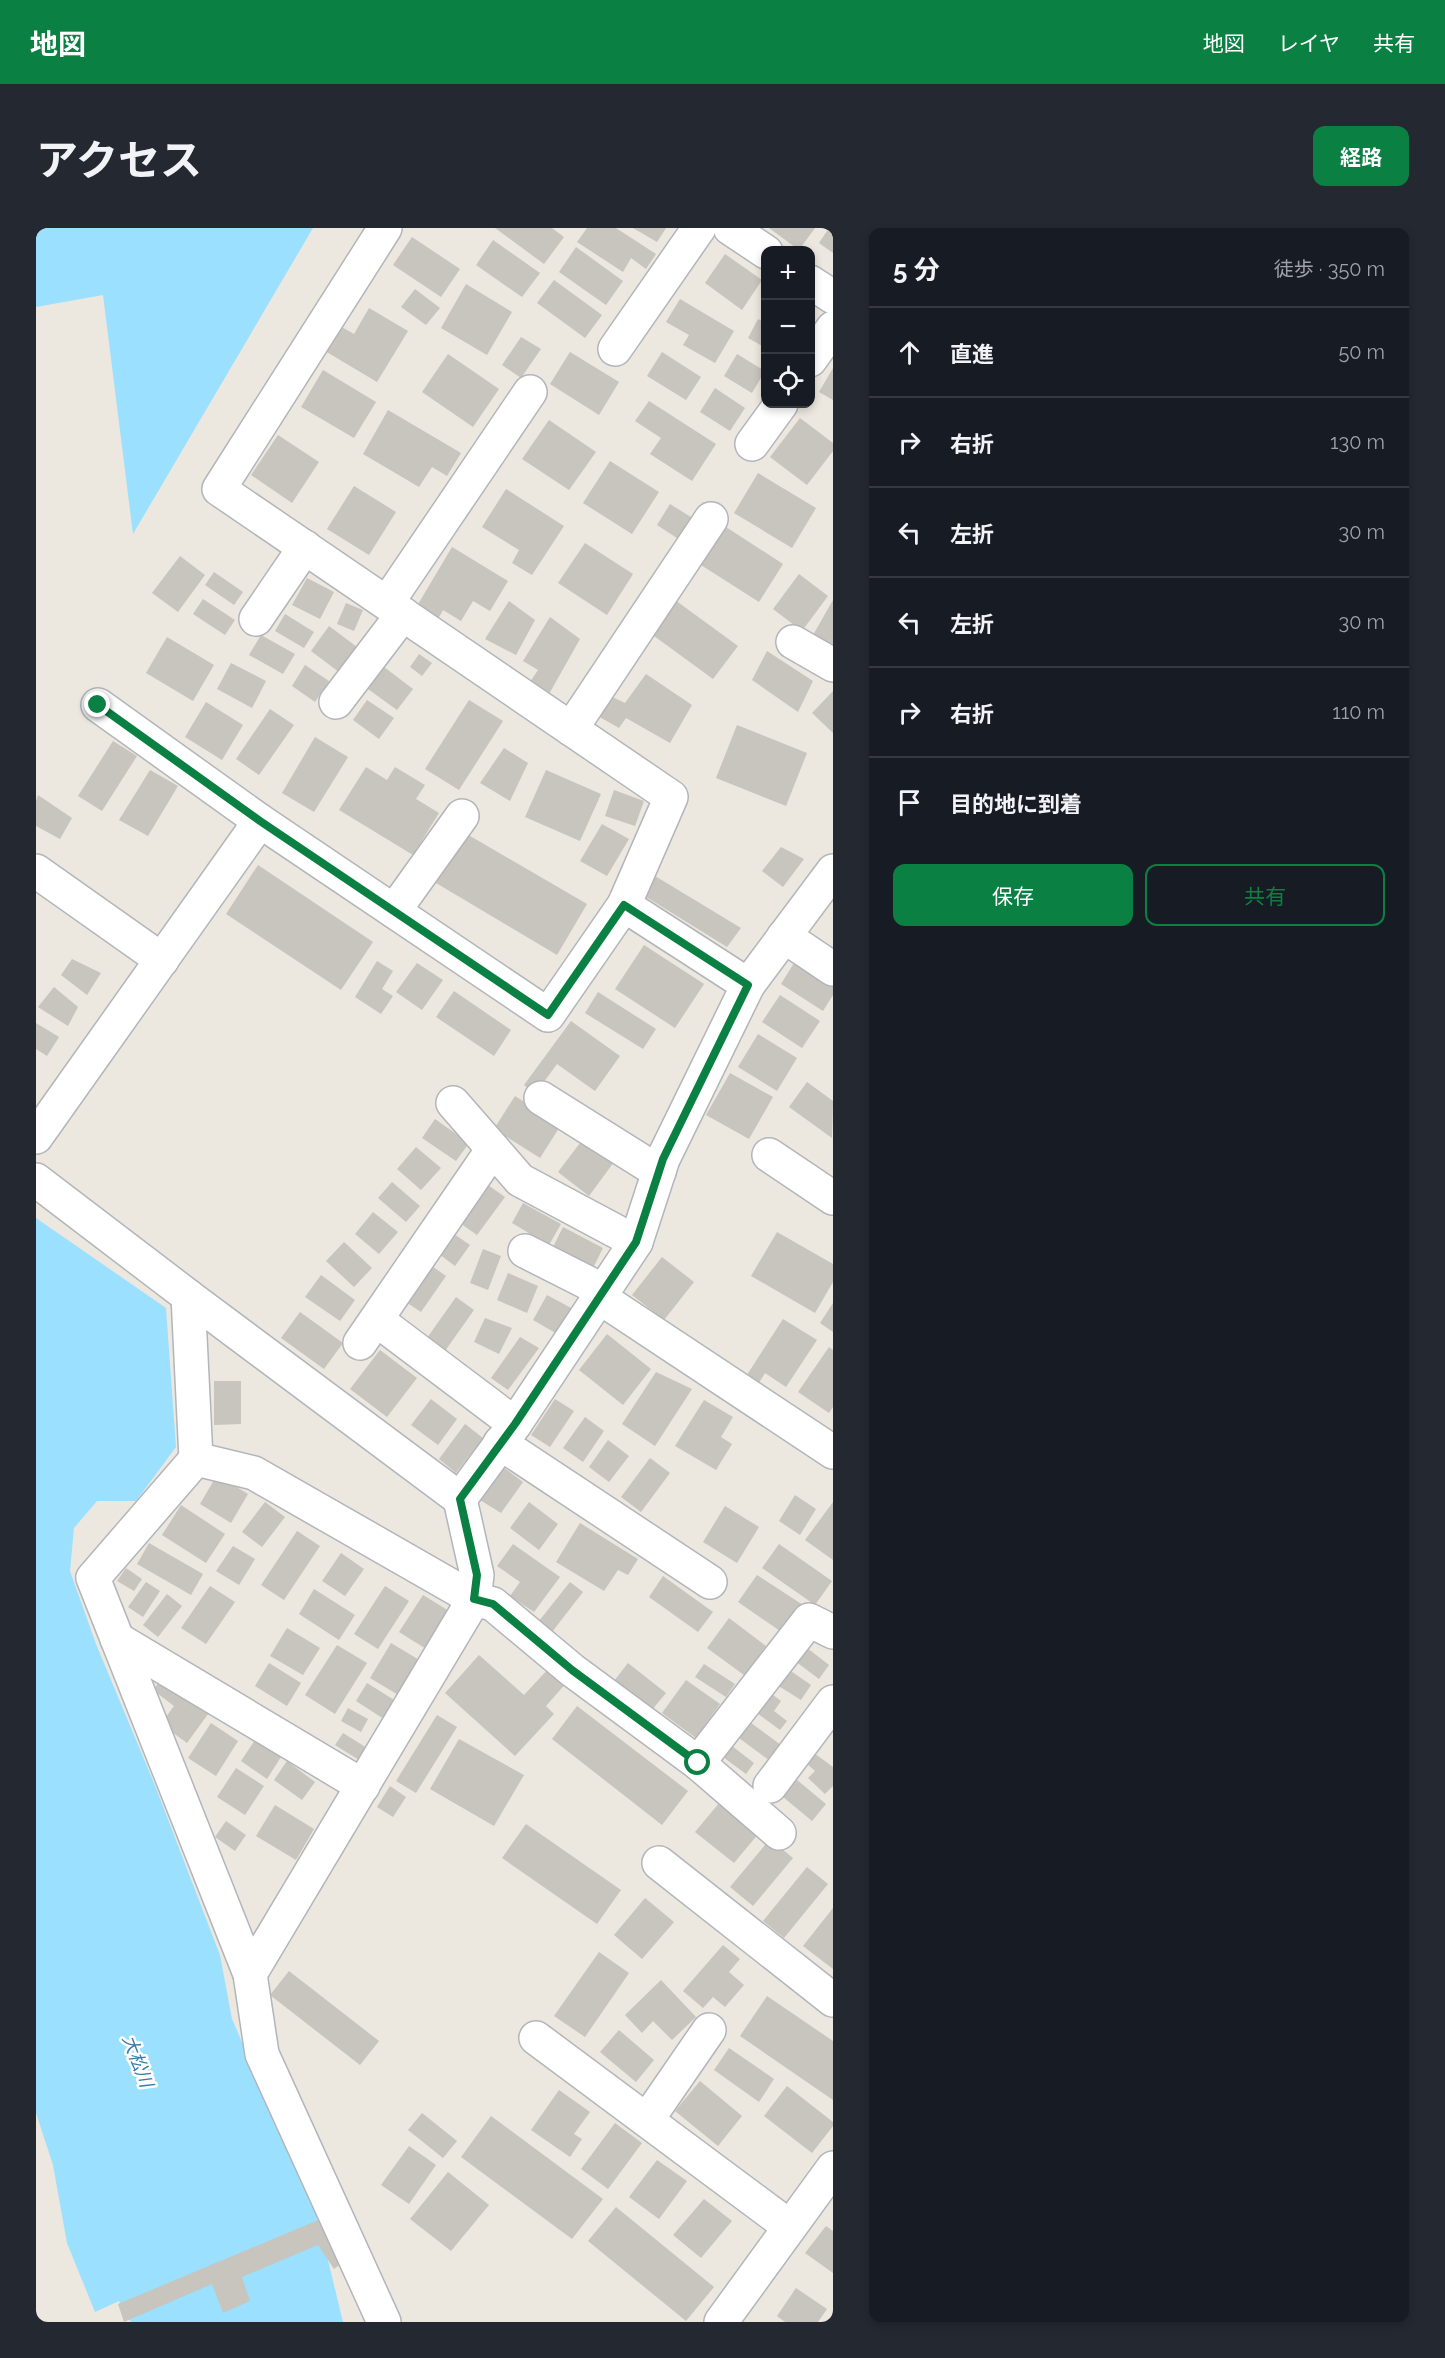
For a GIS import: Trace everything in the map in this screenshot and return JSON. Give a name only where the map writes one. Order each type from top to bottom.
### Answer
[{"type":"street","points":[[98,705],[260,821],[548,1015],[624,905],[670,797],[219,489],[385,228]]},
{"type":"street","points":[[615,349],[699,228]]},
{"type":"street","points":[[730,228],[761,249]]},
{"type":"street","points":[[815,285],[833,297]]},
{"type":"street","points":[[814,354],[833,328]]},
{"type":"street","points":[[336,702],[530,392]]},
{"type":"street","points":[[752,444],[778,408]]},
{"type":"street","points":[[571,729],[711,519]]},
{"type":"street","points":[[256,619],[305,547]]},
{"type":"street","points":[[794,642],[833,665]]},
{"type":"street","points":[[394,911],[462,816]]},
{"type":"street","points":[[36,1137],[260,821]]},
{"type":"street","points":[[36,871],[162,960]]},
{"type":"street","points":[[460,1499],[508,1434],[636,1242],[663,1159],[748,985],[833,871]]},
{"type":"street","points":[[624,905],[748,985]]},
{"type":"street","points":[[784,936],[833,969]]},
{"type":"street","points":[[541,1098],[659,1172]]},
{"type":"street","points":[[453,1103],[520,1180],[636,1242]]},
{"type":"street","points":[[493,1149],[368,1332],[710,1582]]},
{"type":"street","points":[[769,1155],[833,1198]]},
{"type":"street","points":[[36,1180],[460,1499],[477,1575],[474,1599],[250,1974]]},
{"type":"street","points":[[525,1251],[601,1294],[833,1452]]},
{"type":"street","points":[[188,1296],[196,1459],[93,1578],[250,1974],[262,2054],[384,2322]]},
{"type":"street","points":[[196,1459],[254,1473],[474,1599],[493,1604],[572,1670],[698,1763],[779,1833]]},
{"type":"street","points":[[698,1763],[809,1620],[833,1632]]},
{"type":"street","points":[[117,1639],[363,1786]]},
{"type":"street","points":[[770,1786],[833,1702]]},
{"type":"street","points":[[659,1863],[833,2000]]},
{"type":"street","points":[[647,2120],[709,2030]]},
{"type":"street","points":[[536,2038],[790,2227]]},
{"type":"street","points":[[720,2322],[833,2168]]},
{"type":"water","points":[[36,228],[313,228],[133,534],[103,295],[36,307]]},
{"type":"water","name":"大松川","points":[[36,1218],[166,1308],[176,1447],[136,1501],[97,1501],[74,1528],[70,1571],[96,1644],[154,1783],[220,1955],[232,2019],[317,2215],[343,2322],[131,2322],[119,2301],[95,2312],[67,2243],[53,2165],[36,2113]]},
{"type":"building","points":[[495,228],[552,228],[564,237],[544,264]]},
{"type":"building","points":[[587,228],[616,228],[656,254],[646,269],[631,258],[623,272],[577,242]]},
{"type":"building","points":[[633,228],[666,228],[657,242]]},
{"type":"building","points":[[769,228],[815,228],[802,246],[794,246]]},
{"type":"building","points":[[829,228],[833,228],[833,253],[819,243]]},
{"type":"building","points":[[412,237],[460,269],[441,297],[393,265]]},
{"type":"building","points":[[493,240],[540,273],[522,297],[476,265]]},
{"type":"building","points":[[576,247],[623,281],[606,305],[559,272]]},
{"type":"building","points":[[725,254],[761,279],[742,310],[705,283]]},
{"type":"building","points":[[554,280],[602,315],[585,338],[537,303]]},
{"type":"building","points":[[466,284],[512,312],[487,355],[441,328]]},
{"type":"building","points":[[415,289],[440,308],[426,325],[401,307]]},
{"type":"building","points":[[680,299],[734,331],[715,363],[683,345],[689,335],[666,322]]},
{"type":"building","points":[[369,308],[408,331],[377,382],[325,351],[340,326],[354,334]]},
{"type":"building","points":[[758,319],[761,320],[761,345],[748,338]]},
{"type":"building","points":[[521,337],[541,349],[521,378],[502,365]]},
{"type":"building","points":[[570,352],[619,382],[599,415],[550,384]]},
{"type":"building","points":[[662,352],[701,377],[686,400],[647,376]]},
{"type":"building","points":[[448,354],[499,389],[473,427],[422,392]]},
{"type":"building","points":[[737,354],[761,369],[761,378],[752,393],[724,376]]},
{"type":"building","points":[[833,368],[833,400],[819,392]]},
{"type":"building","points":[[323,370],[376,402],[354,438],[301,407]]},
{"type":"building","points":[[715,388],[745,408],[730,431],[700,412]]},
{"type":"building","points":[[649,401],[716,444],[692,481],[650,454],[661,438],[635,421]]},
{"type":"building","points":[[388,410],[461,453],[447,476],[432,467],[419,487],[363,454]]},
{"type":"building","points":[[800,418],[833,443],[833,451],[807,485],[770,457]]},
{"type":"building","points":[[549,420],[596,452],[569,490],[522,459]]},
{"type":"building","points":[[278,435],[319,462],[292,503],[251,475]]},
{"type":"building","points":[[610,461],[659,492],[632,534],[583,503]]},
{"type":"building","points":[[758,473],[816,508],[792,548],[734,513]]},
{"type":"building","points":[[354,486],[396,512],[369,555],[327,529]]},
{"type":"building","points":[[506,489],[564,526],[532,575],[512,563],[519,550],[482,527]]},
{"type":"building","points":[[670,504],[694,519],[680,540],[657,525]]},
{"type":"building","points":[[726,527],[783,564],[759,602],[701,565]]},
{"type":"building","points":[[585,543],[633,574],[607,615],[558,583]]},
{"type":"building","points":[[452,547],[508,581],[490,611],[473,601],[461,621],[443,610],[438,619],[417,606]]},
{"type":"building","points":[[180,556],[205,575],[178,612],[152,593]]},
{"type":"building","points":[[214,572],[243,592],[234,605],[205,585]]},
{"type":"building","points":[[799,574],[828,596],[802,631],[773,609]]},
{"type":"building","points":[[307,578],[334,592],[320,619],[292,605]]},
{"type":"building","points":[[203,599],[235,620],[225,635],[193,614]]},
{"type":"building","points":[[675,600],[738,646],[713,679],[650,633]]},
{"type":"building","points":[[833,600],[833,646],[813,635]]},
{"type":"building","points":[[509,601],[535,620],[516,655],[485,639]]},
{"type":"building","points":[[346,603],[363,610],[354,631],[337,624]]},
{"type":"building","points":[[285,614],[314,632],[304,648],[275,631]]},
{"type":"building","points":[[550,617],[580,639],[549,694],[530,682],[538,670],[523,661]]},
{"type":"building","points":[[329,626],[357,647],[339,672],[311,651]]},
{"type":"building","points":[[261,635],[295,654],[283,674],[249,655]]},
{"type":"building","points":[[167,637],[214,665],[193,701],[146,673]]},
{"type":"building","points":[[767,651],[813,681],[798,712],[752,680]]},
{"type":"building","points":[[419,654],[432,663],[422,676],[410,667]]},
{"type":"building","points":[[231,663],[266,681],[252,708],[217,689]]},
{"type":"building","points":[[305,665],[329,681],[315,702],[292,686]]},
{"type":"building","points":[[384,667],[413,689],[397,710],[368,689]]},
{"type":"building","points":[[646,674],[692,705],[670,743],[626,718],[619,728],[596,715],[608,695],[625,703]]},
{"type":"building","points":[[833,691],[833,733],[812,713]]},
{"type":"building","points":[[367,700],[394,718],[379,739],[353,720]]},
{"type":"building","points":[[469,700],[503,721],[459,790],[425,769]]},
{"type":"building","points":[[206,702],[243,725],[222,760],[185,737]]},
{"type":"building","points":[[270,709],[294,725],[259,775],[236,759]]},
{"type":"building","points":[[737,725],[807,753],[786,806],[716,778]]},
{"type":"building","points":[[315,737],[348,757],[314,812],[282,793]]},
{"type":"building","points":[[113,741],[137,756],[102,811],[78,796]]},
{"type":"building","points":[[504,748],[528,763],[510,801],[480,783]]},
{"type":"building","points":[[366,767],[387,780],[395,767],[425,785],[416,799],[439,813],[413,855],[339,810]]},
{"type":"building","points":[[150,770],[178,786],[148,836],[119,820]]},
{"type":"building","points":[[546,770],[601,794],[580,841],[525,817]]},
{"type":"building","points":[[614,790],[644,801],[635,826],[605,816]]},
{"type":"building","points":[[38,795],[72,818],[60,839],[36,826]]},
{"type":"building","points":[[602,824],[629,839],[607,876],[580,861]]},
{"type":"building","points":[[465,833],[587,904],[557,955],[436,883]]},
{"type":"building","points":[[781,847],[804,859],[783,887],[762,871]]},
{"type":"building","points":[[258,865],[373,942],[341,990],[226,914]]},
{"type":"building","points":[[655,876],[741,928],[727,947],[643,895]]},
{"type":"building","points":[[644,945],[704,984],[675,1028],[615,989]]},
{"type":"building","points":[[72,959],[101,973],[87,995],[61,975]]},
{"type":"building","points":[[377,961],[393,971],[382,989],[393,996],[381,1014],[355,997]]},
{"type":"building","points":[[417,963],[443,980],[422,1010],[396,992]]},
{"type":"building","points":[[794,963],[833,987],[833,995],[823,1011],[781,984]]},
{"type":"building","points":[[54,987],[78,1007],[68,1026],[38,1007]]},
{"type":"building","points":[[454,991],[511,1030],[494,1056],[436,1017]]},
{"type":"building","points":[[598,992],[656,1029],[643,1049],[585,1013]]},
{"type":"building","points":[[780,995],[820,1021],[802,1048],[762,1022]]},
{"type":"building","points":[[571,1021],[620,1056],[595,1091],[557,1064],[535,1094],[524,1085]]},
{"type":"building","points":[[36,1023],[59,1037],[47,1056],[36,1049]]},
{"type":"building","points":[[758,1034],[797,1058],[777,1091],[738,1067]]},
{"type":"building","points":[[730,1073],[773,1097],[749,1139],[706,1115]]},
{"type":"building","points":[[807,1082],[833,1101],[832,1138],[789,1107]]},
{"type":"building","points":[[515,1096],[561,1125],[540,1158],[494,1129]]},
{"type":"building","points":[[435,1119],[469,1143],[456,1161],[422,1138]]},
{"type":"building","points":[[580,1143],[614,1162],[589,1196],[558,1172]]},
{"type":"building","points":[[416,1147],[441,1168],[421,1190],[397,1169]]},
{"type":"building","points":[[392,1182],[420,1206],[406,1222],[378,1198]]},
{"type":"building","points":[[488,1185],[505,1197],[477,1235],[460,1223]]},
{"type":"building","points":[[523,1203],[561,1224],[549,1245],[512,1223]]},
{"type":"building","points":[[373,1212],[398,1232],[379,1254],[355,1234]]},
{"type":"building","points":[[563,1227],[603,1248],[593,1268],[553,1247]]},
{"type":"building","points":[[777,1232],[833,1264],[833,1282],[815,1313],[751,1276]]},
{"type":"building","points":[[454,1234],[470,1245],[455,1266],[439,1254]]},
{"type":"building","points":[[344,1242],[372,1268],[354,1287],[326,1261]]},
{"type":"building","points":[[483,1249],[501,1256],[488,1290],[470,1283]]},
{"type":"building","points":[[662,1257],[694,1282],[664,1320],[632,1295]]},
{"type":"building","points":[[426,1262],[446,1276],[421,1312],[400,1298]]},
{"type":"building","points":[[508,1273],[538,1286],[527,1313],[497,1300]]},
{"type":"building","points":[[321,1275],[355,1300],[340,1321],[305,1297]]},
{"type":"building","points":[[547,1295],[573,1309],[559,1335],[533,1320]]},
{"type":"building","points":[[456,1297],[474,1310],[445,1351],[427,1338]]},
{"type":"building","points":[[833,1303],[833,1332],[820,1323]]},
{"type":"building","points":[[300,1312],[343,1343],[324,1369],[281,1338]]},
{"type":"building","points":[[485,1318],[512,1328],[499,1354],[474,1342]]},
{"type":"building","points":[[783,1319],[817,1340],[786,1387],[765,1373],[757,1386],[745,1378]]},
{"type":"building","points":[[607,1334],[651,1369],[623,1405],[579,1370]]},
{"type":"building","points":[[520,1337],[539,1348],[508,1390],[491,1378]]},
{"type":"building","points":[[829,1347],[833,1350],[833,1407],[829,1413],[798,1392]]},
{"type":"building","points":[[380,1350],[417,1378],[387,1417],[350,1389]]},
{"type":"building","points":[[656,1372],[692,1389],[655,1446],[622,1424]]},
{"type":"building","points":[[214,1381],[241,1381],[241,1424],[214,1425]]},
{"type":"building","points":[[431,1399],[457,1419],[438,1445],[411,1425]]},
{"type":"building","points":[[555,1399],[574,1411],[550,1447],[531,1435]]},
{"type":"building","points":[[704,1400],[733,1417],[721,1437],[732,1444],[716,1470],[675,1446]]},
{"type":"building","points":[[585,1417],[604,1431],[583,1462],[563,1448]]},
{"type":"building","points":[[465,1424],[483,1438],[456,1473],[439,1459]]},
{"type":"building","points":[[608,1440],[629,1456],[609,1482],[589,1467]]},
{"type":"building","points":[[650,1458],[670,1473],[641,1512],[621,1497]]},
{"type":"building","points":[[503,1467],[523,1482],[501,1513],[480,1500]]},
{"type":"building","points":[[217,1475],[248,1494],[231,1523],[200,1504]]},
{"type":"building","points":[[795,1495],[816,1509],[800,1535],[779,1521]]},
{"type":"building","points":[[265,1502],[285,1517],[262,1547],[242,1532]]},
{"type":"building","points":[[529,1502],[558,1524],[539,1550],[510,1528]]},
{"type":"building","points":[[833,1502],[833,1560],[805,1540]]},
{"type":"building","points":[[181,1505],[225,1534],[206,1563],[162,1535]]},
{"type":"building","points":[[725,1506],[759,1527],[737,1563],[703,1542]]},
{"type":"building","points":[[580,1523],[638,1559],[628,1575],[618,1570],[604,1591],[556,1562]]},
{"type":"building","points":[[297,1531],[320,1546],[284,1600],[261,1585]]},
{"type":"building","points":[[149,1543],[203,1574],[191,1595],[137,1564]]},
{"type":"building","points":[[513,1544],[560,1577],[534,1612],[510,1596],[520,1582],[497,1566]]},
{"type":"building","points":[[779,1544],[832,1581],[815,1605],[762,1568]]},
{"type":"building","points":[[233,1546],[255,1559],[239,1585],[216,1571]]},
{"type":"building","points":[[341,1553],[364,1569],[345,1596],[322,1581]]},
{"type":"building","points":[[126,1568],[142,1579],[134,1591],[117,1581]]},
{"type":"building","points":[[757,1575],[803,1605],[783,1633],[738,1602]]},
{"type":"building","points":[[663,1576],[713,1612],[698,1632],[649,1597]]},
{"type":"building","points":[[146,1582],[160,1591],[143,1617],[128,1607]]},
{"type":"building","points":[[570,1582],[583,1592],[552,1632],[539,1621]]},
{"type":"building","points":[[210,1586],[235,1602],[206,1644],[181,1628]]},
{"type":"building","points":[[385,1586],[409,1601],[378,1649],[354,1634]]},
{"type":"building","points":[[314,1589],[355,1615],[339,1640],[299,1614]]},
{"type":"building","points":[[167,1594],[182,1606],[158,1637],[143,1625]]},
{"type":"building","points":[[423,1595],[454,1614],[431,1652],[399,1632]]},
{"type":"building","points":[[729,1618],[766,1646],[744,1675],[707,1648]]},
{"type":"building","points":[[287,1628],[320,1648],[303,1675],[270,1656]]},
{"type":"building","points":[[391,1643],[421,1661],[400,1696],[370,1678]]},
{"type":"building","points":[[802,1644],[829,1665],[819,1679],[791,1658]]},
{"type":"building","points":[[337,1645],[367,1663],[335,1714],[305,1695]]},
{"type":"building","points":[[479,1655],[524,1695],[551,1666],[568,1681],[546,1706],[554,1714],[515,1756],[445,1693]]},
{"type":"building","points":[[269,1663],[301,1683],[287,1706],[255,1686]]},
{"type":"building","points":[[628,1663],[666,1693],[651,1711],[614,1681]]},
{"type":"building","points":[[704,1664],[735,1684],[726,1697],[695,1677]]},
{"type":"building","points":[[785,1667],[811,1685],[801,1700],[774,1683]]},
{"type":"building","points":[[164,1676],[211,1710],[187,1743],[161,1724],[174,1706],[153,1690]]},
{"type":"building","points":[[686,1680],[720,1704],[696,1738],[662,1713]]},
{"type":"building","points":[[367,1683],[399,1703],[387,1721],[356,1701]]},
{"type":"building","points":[[768,1691],[781,1701],[774,1711],[787,1721],[780,1730],[753,1710]]},
{"type":"building","points":[[577,1706],[688,1791],[662,1825],[552,1739]]},
{"type":"building","points":[[348,1708],[368,1719],[361,1732],[341,1721]]},
{"type":"building","points":[[437,1715],[457,1727],[416,1793],[396,1781]]},
{"type":"building","points":[[747,1720],[781,1745],[770,1761],[735,1735]]},
{"type":"building","points":[[211,1723],[238,1741],[216,1776],[188,1758]]},
{"type":"building","points":[[343,1733],[367,1748],[359,1760],[335,1745]]},
{"type":"building","points":[[459,1739],[524,1775],[494,1826],[430,1789]]},
{"type":"building","points":[[255,1740],[281,1757],[267,1779],[241,1761]]},
{"type":"building","points":[[732,1746],[754,1763],[746,1774],[723,1757]]},
{"type":"building","points":[[814,1753],[833,1767],[833,1786],[825,1794],[808,1778],[815,1771],[805,1762]]},
{"type":"building","points":[[287,1761],[315,1782],[302,1800],[274,1780]]},
{"type":"building","points":[[236,1768],[264,1786],[245,1815],[217,1797]]},
{"type":"building","points":[[797,1780],[826,1804],[812,1821],[783,1797]]},
{"type":"building","points":[[390,1786],[406,1797],[393,1817],[377,1807]]},
{"type":"building","points":[[720,1802],[759,1833],[734,1863],[695,1832]]},
{"type":"building","points":[[275,1805],[314,1829],[296,1860],[256,1836]]},
{"type":"building","points":[[226,1821],[246,1835],[235,1851],[215,1837]]},
{"type":"building","points":[[526,1824],[621,1890],[597,1924],[502,1858]]},
{"type":"building","points":[[770,1839],[793,1858],[753,1906],[730,1887]]},
{"type":"building","points":[[807,1867],[828,1884],[784,1938],[763,1921]]},
{"type":"building","points":[[645,1898],[674,1922],[642,1959],[614,1935]]},
{"type":"building","points":[[833,1908],[833,1969],[803,1946]]},
{"type":"building","points":[[723,1945],[740,1959],[729,1972],[744,1985],[725,2007],[713,1997],[703,2008],[683,1991]]},
{"type":"building","points":[[599,1952],[629,1973],[585,2037],[554,2016]]},
{"type":"building","points":[[289,1971],[379,2041],[360,2065],[270,1995]]},
{"type":"building","points":[[661,1980],[696,2017],[672,2040],[653,2021],[642,2033],[625,2015]]},
{"type":"building","points":[[767,1996],[833,2041],[833,2100],[740,2036]]},
{"type":"building","points":[[619,2030],[654,2060],[636,2082],[600,2052]]},
{"type":"building","points":[[729,2048],[774,2079],[759,2102],[714,2070]]},
{"type":"building","points":[[700,2081],[742,2116],[718,2146],[675,2111]]},
{"type":"building","points":[[787,2086],[833,2122],[833,2126],[812,2153],[764,2116]]},
{"type":"building","points":[[559,2090],[590,2112],[574,2134],[582,2139],[570,2157],[531,2130]]},
{"type":"building","points":[[422,2113],[457,2141],[443,2158],[408,2130]]},
{"type":"building","points":[[491,2116],[603,2199],[572,2239],[461,2157]]},
{"type":"building","points":[[615,2123],[642,2143],[608,2189],[581,2169]]},
{"type":"building","points":[[409,2146],[436,2165],[409,2204],[381,2185]]},
{"type":"building","points":[[657,2160],[687,2181],[659,2219],[629,2197]]},
{"type":"building","points":[[448,2172],[489,2205],[451,2251],[410,2219]]},
{"type":"building","points":[[704,2199],[732,2221],[701,2258],[673,2235]]},
{"type":"building","points":[[616,2207],[714,2287],[686,2321],[588,2241]]},
{"type":"building","points":[[323,2218],[345,2261],[334,2269],[318,2245],[242,2277],[250,2301],[223,2313],[212,2284],[124,2322],[118,2304]]},
{"type":"building","points":[[826,2226],[833,2231],[833,2273],[805,2253]]},
{"type":"building","points":[[796,2288],[827,2309],[818,2322],[785,2322],[777,2316]]},
{"type":"route","points":[[98,705],[260,821],[548,1015],[624,905],[748,985],[663,1159],[636,1242],[515,1424],[460,1499],[477,1575],[474,1599],[493,1604],[572,1670],[698,1763]]}]
